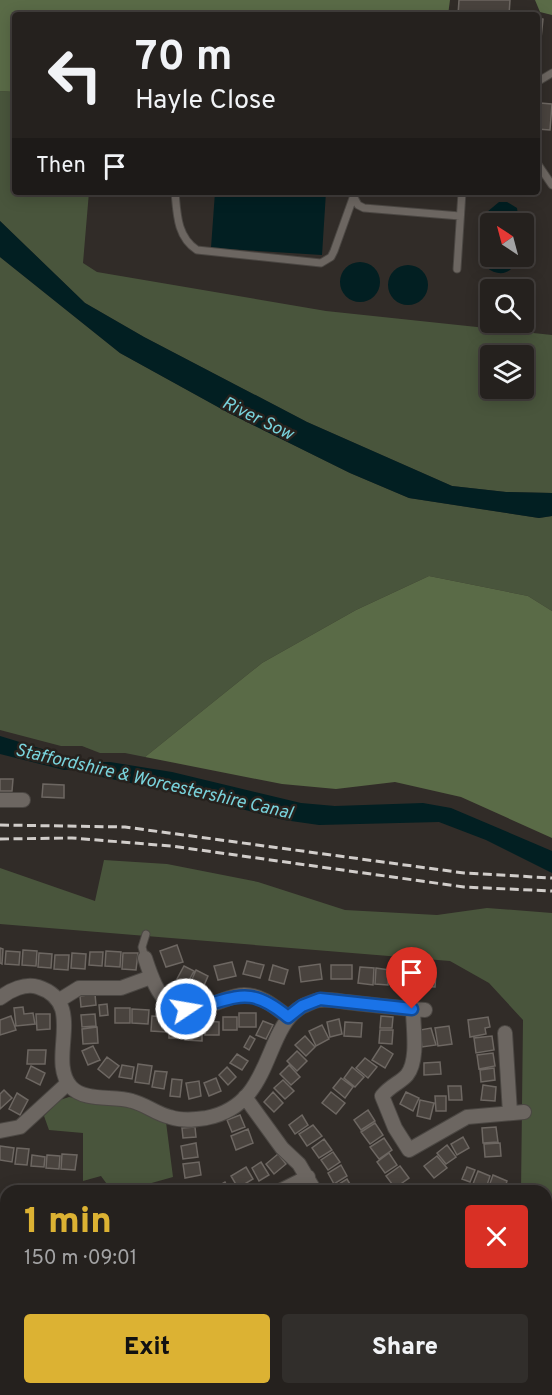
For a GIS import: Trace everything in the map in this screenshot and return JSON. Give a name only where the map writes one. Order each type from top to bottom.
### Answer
[{"type":"street","points":[[0,800],[23,800]]},
{"type":"street","points":[[145,958],[158,994],[177,1008],[203,1007],[243,994],[272,1004],[288,1017]]},
{"type":"street","points":[[58,1001],[79,988],[121,988],[151,977]]},
{"type":"street","points":[[0,998],[20,987],[33,985],[52,994],[58,1001],[64,1022],[63,1066],[68,1083],[82,1094],[133,1101],[178,1120],[215,1116],[245,1097],[262,1075],[288,1017],[302,1006],[320,999],[419,1010],[412,1065],[407,1074],[391,1084],[382,1096],[394,1128],[409,1149],[467,1117],[517,1113],[505,1033]]},
{"type":"street","points":[[0,1131],[20,1127],[68,1083]]},
{"type":"street","points":[[245,1097],[312,1185]]},
{"type":"street","points":[[292,1185],[308,1177]]},
{"type":"lane","points":[[540,167],[552,185]]},
{"type":"lane","points":[[175,195],[177,221],[183,235],[197,250],[321,263],[331,257],[334,251],[352,195]]},
{"type":"lane","points":[[352,195],[358,205],[364,208],[460,216]]},
{"type":"lane","points":[[457,269],[462,195]]},
{"type":"lane","points":[[145,958],[142,947],[146,934]]},
{"type":"green space","points":[[0,0],[450,0],[448,12],[12,12],[12,92],[0,91]]},
{"type":"green space","points":[[535,0],[552,0],[552,15],[540,12]]},
{"type":"green space","points":[[0,91],[12,92],[12,195],[89,195],[83,263],[97,272],[326,311],[480,327],[480,333],[552,335],[552,493],[506,492],[452,486],[307,422],[144,337],[85,303],[0,221]]},
{"type":"green space","points":[[0,257],[120,353],[227,412],[350,473],[409,498],[539,518],[552,516],[552,611],[528,596],[429,576],[356,610],[262,663],[145,757],[125,753],[100,753],[82,746],[61,746],[0,730]]},
{"type":"green space","points":[[429,576],[528,596],[552,611],[552,838],[461,797],[395,782],[336,789],[282,784],[145,757],[262,663],[356,610]]},
{"type":"green space","points":[[104,860],[167,864],[258,882],[345,910],[437,915],[487,908],[552,913],[552,1185],[521,1185],[523,1020],[489,983],[450,961],[0,924],[0,868],[95,901]]},
{"type":"green space","points":[[69,1097],[129,1107],[166,1122],[173,1177],[147,1185],[108,1185],[101,1176],[83,1181],[83,1133],[49,1130],[44,1116],[60,1100]]},
{"type":"water","points":[[215,195],[326,195],[322,255],[211,248]]},
{"type":"water","points":[[499,202],[507,202],[517,208],[518,213],[487,213]]},
{"type":"water","name":"River Sow","points":[[0,221],[85,303],[144,337],[307,422],[452,486],[506,492],[552,493],[552,516],[539,518],[409,498],[350,473],[227,412],[120,353],[0,257]]},
{"type":"water","points":[[360,262],[374,268],[380,282],[374,296],[360,302],[346,296],[340,282],[346,268]]},
{"type":"water","points":[[408,265],[422,271],[428,285],[422,299],[408,305],[394,299],[388,285],[394,271]]},
{"type":"water","points":[[486,267],[513,267],[501,273]]},
{"type":"water","name":"Staffordshire & Worcestershire Canal","points":[[0,736],[85,762],[110,762],[172,772],[301,803],[335,806],[423,803],[451,808],[552,851],[552,873],[486,840],[439,822],[319,825],[284,820],[183,794],[92,775],[82,769],[64,770],[0,754]]},
{"type":"building","points":[[459,0],[510,0],[509,12],[458,12]]},
{"type":"building","points":[[540,18],[543,19],[540,48]]},
{"type":"building","points":[[540,103],[552,104],[550,130],[540,129]]},
{"type":"building","points":[[0,779],[13,779],[12,791],[0,791]]},
{"type":"building","points":[[43,784],[64,785],[64,798],[42,797]]},
{"type":"building","points":[[177,945],[183,962],[166,967],[160,951]]},
{"type":"building","points":[[0,948],[3,949],[2,964],[0,963]]},
{"type":"building","points":[[23,950],[37,951],[36,966],[22,965]]},
{"type":"building","points":[[6,951],[20,952],[19,965],[5,964]]},
{"type":"building","points":[[106,951],[121,952],[120,967],[105,966]]},
{"type":"building","points":[[90,952],[103,952],[102,966],[89,965]]},
{"type":"building","points":[[39,953],[52,954],[51,968],[38,967]]},
{"type":"building","points":[[72,953],[86,954],[85,969],[71,968]]},
{"type":"building","points":[[123,953],[138,953],[136,970],[122,969]]},
{"type":"building","points":[[55,955],[69,955],[68,970],[54,969]]},
{"type":"building","points":[[247,961],[264,965],[260,978],[243,974]]},
{"type":"building","points":[[232,962],[236,976],[218,980],[214,966]]},
{"type":"building","points":[[320,964],[322,979],[301,982],[299,967]]},
{"type":"building","points":[[273,965],[288,970],[284,984],[269,980]]},
{"type":"building","points":[[331,965],[352,965],[352,979],[331,979]]},
{"type":"building","points":[[184,966],[194,971],[187,984],[177,979]]},
{"type":"building","points":[[360,967],[374,968],[373,985],[358,983]]},
{"type":"building","points":[[376,968],[389,970],[388,985],[375,984]]},
{"type":"building","points":[[392,969],[405,970],[404,986],[390,984]]},
{"type":"building","points":[[196,970],[208,976],[202,990],[190,984]]},
{"type":"building","points":[[408,971],[420,972],[418,987],[406,986]]},
{"type":"building","points":[[423,972],[436,973],[435,987],[421,986]]},
{"type":"building","points":[[95,994],[96,1005],[81,1007],[80,996]]},
{"type":"building","points":[[107,1004],[108,1015],[100,1016],[99,1005]]},
{"type":"building","points":[[23,1007],[24,1014],[33,1013],[35,1024],[16,1026],[14,1008]]},
{"type":"building","points":[[115,1008],[130,1008],[130,1023],[115,1023]]},
{"type":"building","points":[[132,1009],[149,1010],[148,1024],[132,1023]]},
{"type":"building","points":[[239,1013],[256,1013],[256,1027],[239,1027]]},
{"type":"building","points":[[36,1014],[50,1014],[50,1029],[37,1030]]},
{"type":"building","points":[[95,1014],[96,1026],[82,1027],[81,1015]]},
{"type":"building","points":[[11,1016],[16,1030],[0,1035],[0,1020]]},
{"type":"building","points":[[152,1016],[166,1017],[166,1032],[151,1031]]},
{"type":"building","points":[[381,1016],[393,1017],[392,1028],[380,1028]]},
{"type":"building","points":[[223,1017],[237,1017],[237,1030],[223,1030]]},
{"type":"building","points":[[488,1017],[490,1027],[485,1028],[486,1034],[470,1037],[468,1020]]},
{"type":"building","points":[[339,1019],[342,1034],[330,1037],[327,1022]]},
{"type":"building","points":[[205,1021],[219,1022],[219,1035],[205,1035]]},
{"type":"building","points":[[263,1021],[273,1025],[266,1039],[256,1035]]},
{"type":"building","points":[[345,1022],[362,1023],[361,1037],[344,1036]]},
{"type":"building","points":[[193,1023],[202,1024],[202,1041],[185,1040],[185,1028],[193,1028]]},
{"type":"building","points":[[169,1024],[183,1025],[183,1038],[169,1038]]},
{"type":"building","points":[[322,1025],[329,1039],[316,1046],[309,1031]]},
{"type":"building","points":[[449,1026],[452,1044],[438,1046],[435,1028]]},
{"type":"building","points":[[97,1027],[98,1043],[83,1044],[82,1029]]},
{"type":"building","points":[[431,1028],[436,1045],[422,1047],[420,1030]]},
{"type":"building","points":[[380,1030],[393,1030],[392,1044],[379,1043]]},
{"type":"building","points":[[250,1036],[255,1039],[249,1050],[244,1047]]},
{"type":"building","points":[[305,1036],[315,1047],[306,1056],[295,1045]]},
{"type":"building","points":[[492,1036],[494,1050],[476,1053],[474,1038]]},
{"type":"building","points":[[93,1046],[100,1060],[88,1065],[82,1051]]},
{"type":"building","points":[[381,1046],[393,1054],[385,1068],[372,1060]]},
{"type":"building","points":[[28,1050],[46,1050],[45,1064],[27,1064]]},
{"type":"building","points":[[297,1051],[307,1061],[297,1071],[287,1061]]},
{"type":"building","points":[[493,1053],[495,1066],[479,1069],[477,1055]]},
{"type":"building","points":[[237,1054],[248,1061],[242,1070],[230,1063]]},
{"type":"building","points":[[107,1057],[119,1066],[109,1078],[98,1069]]},
{"type":"building","points":[[365,1058],[377,1067],[368,1078],[356,1068]]},
{"type":"building","points":[[440,1062],[441,1074],[424,1075],[424,1063]]},
{"type":"building","points":[[138,1064],[152,1066],[149,1084],[135,1082]]},
{"type":"building","points":[[122,1065],[134,1067],[132,1079],[119,1077]]},
{"type":"building","points":[[289,1065],[300,1077],[291,1085],[280,1074]]},
{"type":"building","points":[[31,1066],[45,1073],[40,1085],[26,1078]]},
{"type":"building","points":[[227,1067],[236,1077],[228,1085],[219,1075]]},
{"type":"building","points":[[352,1067],[364,1077],[355,1087],[344,1078]]},
{"type":"building","points":[[494,1068],[495,1080],[481,1082],[480,1070]]},
{"type":"building","points":[[155,1071],[167,1072],[164,1089],[152,1087]]},
{"type":"building","points":[[216,1078],[221,1091],[209,1096],[204,1083]]},
{"type":"building","points":[[341,1078],[353,1087],[345,1098],[333,1088]]},
{"type":"building","points":[[172,1079],[182,1080],[180,1097],[170,1096]]},
{"type":"building","points":[[283,1080],[294,1091],[285,1099],[274,1088]]},
{"type":"building","points":[[199,1081],[201,1096],[189,1099],[186,1083]]},
{"type":"building","points":[[483,1085],[496,1087],[495,1101],[481,1100]]},
{"type":"building","points":[[448,1086],[461,1086],[462,1100],[449,1100]]},
{"type":"building","points":[[4,1090],[12,1098],[0,1109],[0,1094]]},
{"type":"building","points":[[273,1092],[283,1103],[274,1112],[264,1102]]},
{"type":"building","points":[[331,1092],[345,1103],[336,1114],[322,1103]]},
{"type":"building","points":[[406,1092],[419,1098],[413,1111],[400,1104]]},
{"type":"building","points":[[17,1093],[28,1100],[20,1115],[9,1109]]},
{"type":"building","points":[[435,1096],[446,1096],[446,1111],[436,1111]]},
{"type":"building","points":[[420,1100],[434,1103],[430,1119],[417,1116]]},
{"type":"building","points":[[368,1110],[375,1121],[361,1130],[354,1120]]},
{"type":"building","points":[[240,1115],[245,1127],[232,1132],[227,1120]]},
{"type":"building","points":[[302,1115],[308,1125],[295,1134],[289,1125]]},
{"type":"building","points":[[375,1123],[383,1135],[370,1144],[361,1132]]},
{"type":"building","points":[[313,1125],[322,1136],[307,1146],[299,1134]]},
{"type":"building","points":[[195,1127],[196,1137],[183,1138],[182,1128]]},
{"type":"building","points":[[496,1127],[498,1142],[483,1143],[482,1128]]},
{"type":"building","points":[[248,1129],[253,1143],[236,1150],[231,1136]]},
{"type":"building","points":[[463,1137],[469,1148],[457,1155],[451,1144]]},
{"type":"building","points":[[384,1138],[392,1150],[379,1159],[370,1147]]},
{"type":"building","points":[[324,1139],[332,1150],[319,1158],[312,1148]]},
{"type":"building","points":[[196,1143],[198,1157],[183,1159],[181,1146]]},
{"type":"building","points":[[500,1143],[501,1156],[485,1157],[484,1144]]},
{"type":"building","points":[[447,1145],[456,1157],[446,1164],[437,1153]]},
{"type":"building","points":[[0,1146],[14,1148],[12,1162],[0,1160]]},
{"type":"building","points":[[17,1148],[29,1149],[27,1165],[15,1164]]},
{"type":"building","points":[[333,1152],[340,1162],[328,1170],[321,1160]]},
{"type":"building","points":[[389,1153],[397,1165],[385,1173],[377,1162]]},
{"type":"building","points":[[62,1154],[77,1155],[75,1170],[61,1169]]},
{"type":"building","points":[[278,1154],[286,1164],[274,1174],[266,1164]]},
{"type":"building","points":[[32,1155],[45,1157],[44,1167],[31,1166]]},
{"type":"building","points":[[47,1155],[60,1156],[59,1169],[46,1168]]},
{"type":"building","points":[[437,1156],[447,1168],[434,1178],[424,1166]]},
{"type":"building","points":[[199,1162],[201,1175],[185,1178],[183,1164]]},
{"type":"building","points":[[261,1162],[269,1175],[259,1181],[252,1168]]},
{"type":"building","points":[[341,1165],[347,1176],[334,1184],[328,1173]]},
{"type":"building","points":[[400,1166],[409,1178],[399,1185],[393,1185],[386,1176]]},
{"type":"building","points":[[246,1167],[253,1179],[243,1185],[236,1185],[231,1176]]},
{"type":"building","points":[[467,1167],[475,1170],[470,1182],[462,1179]]},
{"type":"building","points":[[478,1171],[490,1176],[487,1185],[473,1184]]},
{"type":"building","points":[[493,1175],[507,1181],[506,1185],[489,1185]]},
{"type":"building","points":[[347,1179],[350,1185],[337,1185]]},
{"type":"railway","points":[[0,825],[125,827],[464,873],[552,878]]},
{"type":"railway","points":[[0,839],[72,838],[171,846],[464,887],[552,891]]},
{"type":"route","points":[[186,1009],[203,1007],[243,994],[272,1004],[288,1017],[302,1006],[320,999],[412,1009]]}]
